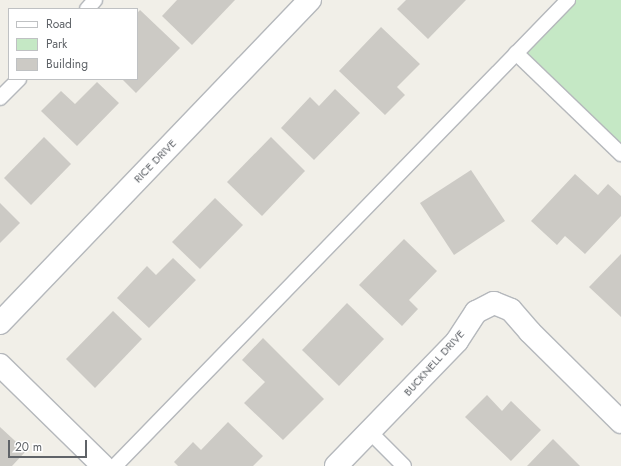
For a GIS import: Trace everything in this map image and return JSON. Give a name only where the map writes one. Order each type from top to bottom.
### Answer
[{"type":"street","name":"RICE DRIVE","points":[[0,323],[310,0]]},
{"type":"street","name":"BUCKNELL DRIVE","points":[[336,466],[457,341],[476,312],[494,303],[511,310],[530,332],[621,422]]},
{"type":"street","points":[[0,365],[104,466]]},
{"type":"lane","points":[[88,8],[95,0]]},
{"type":"lane","points":[[115,466],[568,0]]},
{"type":"lane","points":[[516,53],[621,154]]},
{"type":"lane","points":[[0,98],[18,80]]},
{"type":"lane","points":[[370,432],[404,466]]},
{"type":"green space","points":[[576,0],[621,0],[621,145],[526,52]]},
{"type":"building","points":[[177,0],[235,0],[192,45],[162,16]]},
{"type":"building","points":[[406,0],[466,0],[428,39],[397,9]]},
{"type":"building","points":[[140,10],[180,48],[136,93],[123,80],[138,80],[138,12]]},
{"type":"building","points":[[381,27],[420,64],[397,87],[405,95],[385,115],[339,71]]},
{"type":"building","points":[[97,82],[119,103],[77,146],[41,111],[61,91],[75,104]]},
{"type":"building","points":[[335,89],[360,113],[314,160],[281,128],[310,97],[319,106]]},
{"type":"building","points":[[44,137],[71,164],[31,205],[4,178]]},
{"type":"building","points":[[271,137],[305,171],[262,216],[227,182]]},
{"type":"building","points":[[471,170],[505,221],[454,255],[420,203]]},
{"type":"building","points":[[575,174],[598,195],[608,184],[621,196],[621,216],[585,254],[565,236],[557,245],[531,221]]},
{"type":"building","points":[[215,198],[243,225],[200,269],[172,242]]},
{"type":"building","points":[[0,203],[20,223],[0,243]]},
{"type":"building","points":[[404,239],[437,271],[409,300],[418,309],[402,326],[359,285]]},
{"type":"building","points":[[621,254],[621,317],[589,287]]},
{"type":"building","points":[[173,258],[196,280],[149,328],[117,298],[147,266],[156,275]]},
{"type":"building","points":[[347,303],[384,339],[339,386],[302,350]]},
{"type":"building","points":[[113,311],[142,339],[95,388],[66,359]]},
{"type":"building","points":[[263,338],[324,399],[283,440],[244,403],[265,382],[242,360]]},
{"type":"building","points":[[487,395],[502,411],[511,401],[541,430],[511,461],[465,417]]},
{"type":"building","points":[[228,422],[263,456],[253,466],[178,466],[174,462],[193,442],[201,450]]},
{"type":"building","points":[[0,427],[26,451],[12,466],[0,466]]},
{"type":"building","points":[[553,439],[580,466],[527,466]]}]
